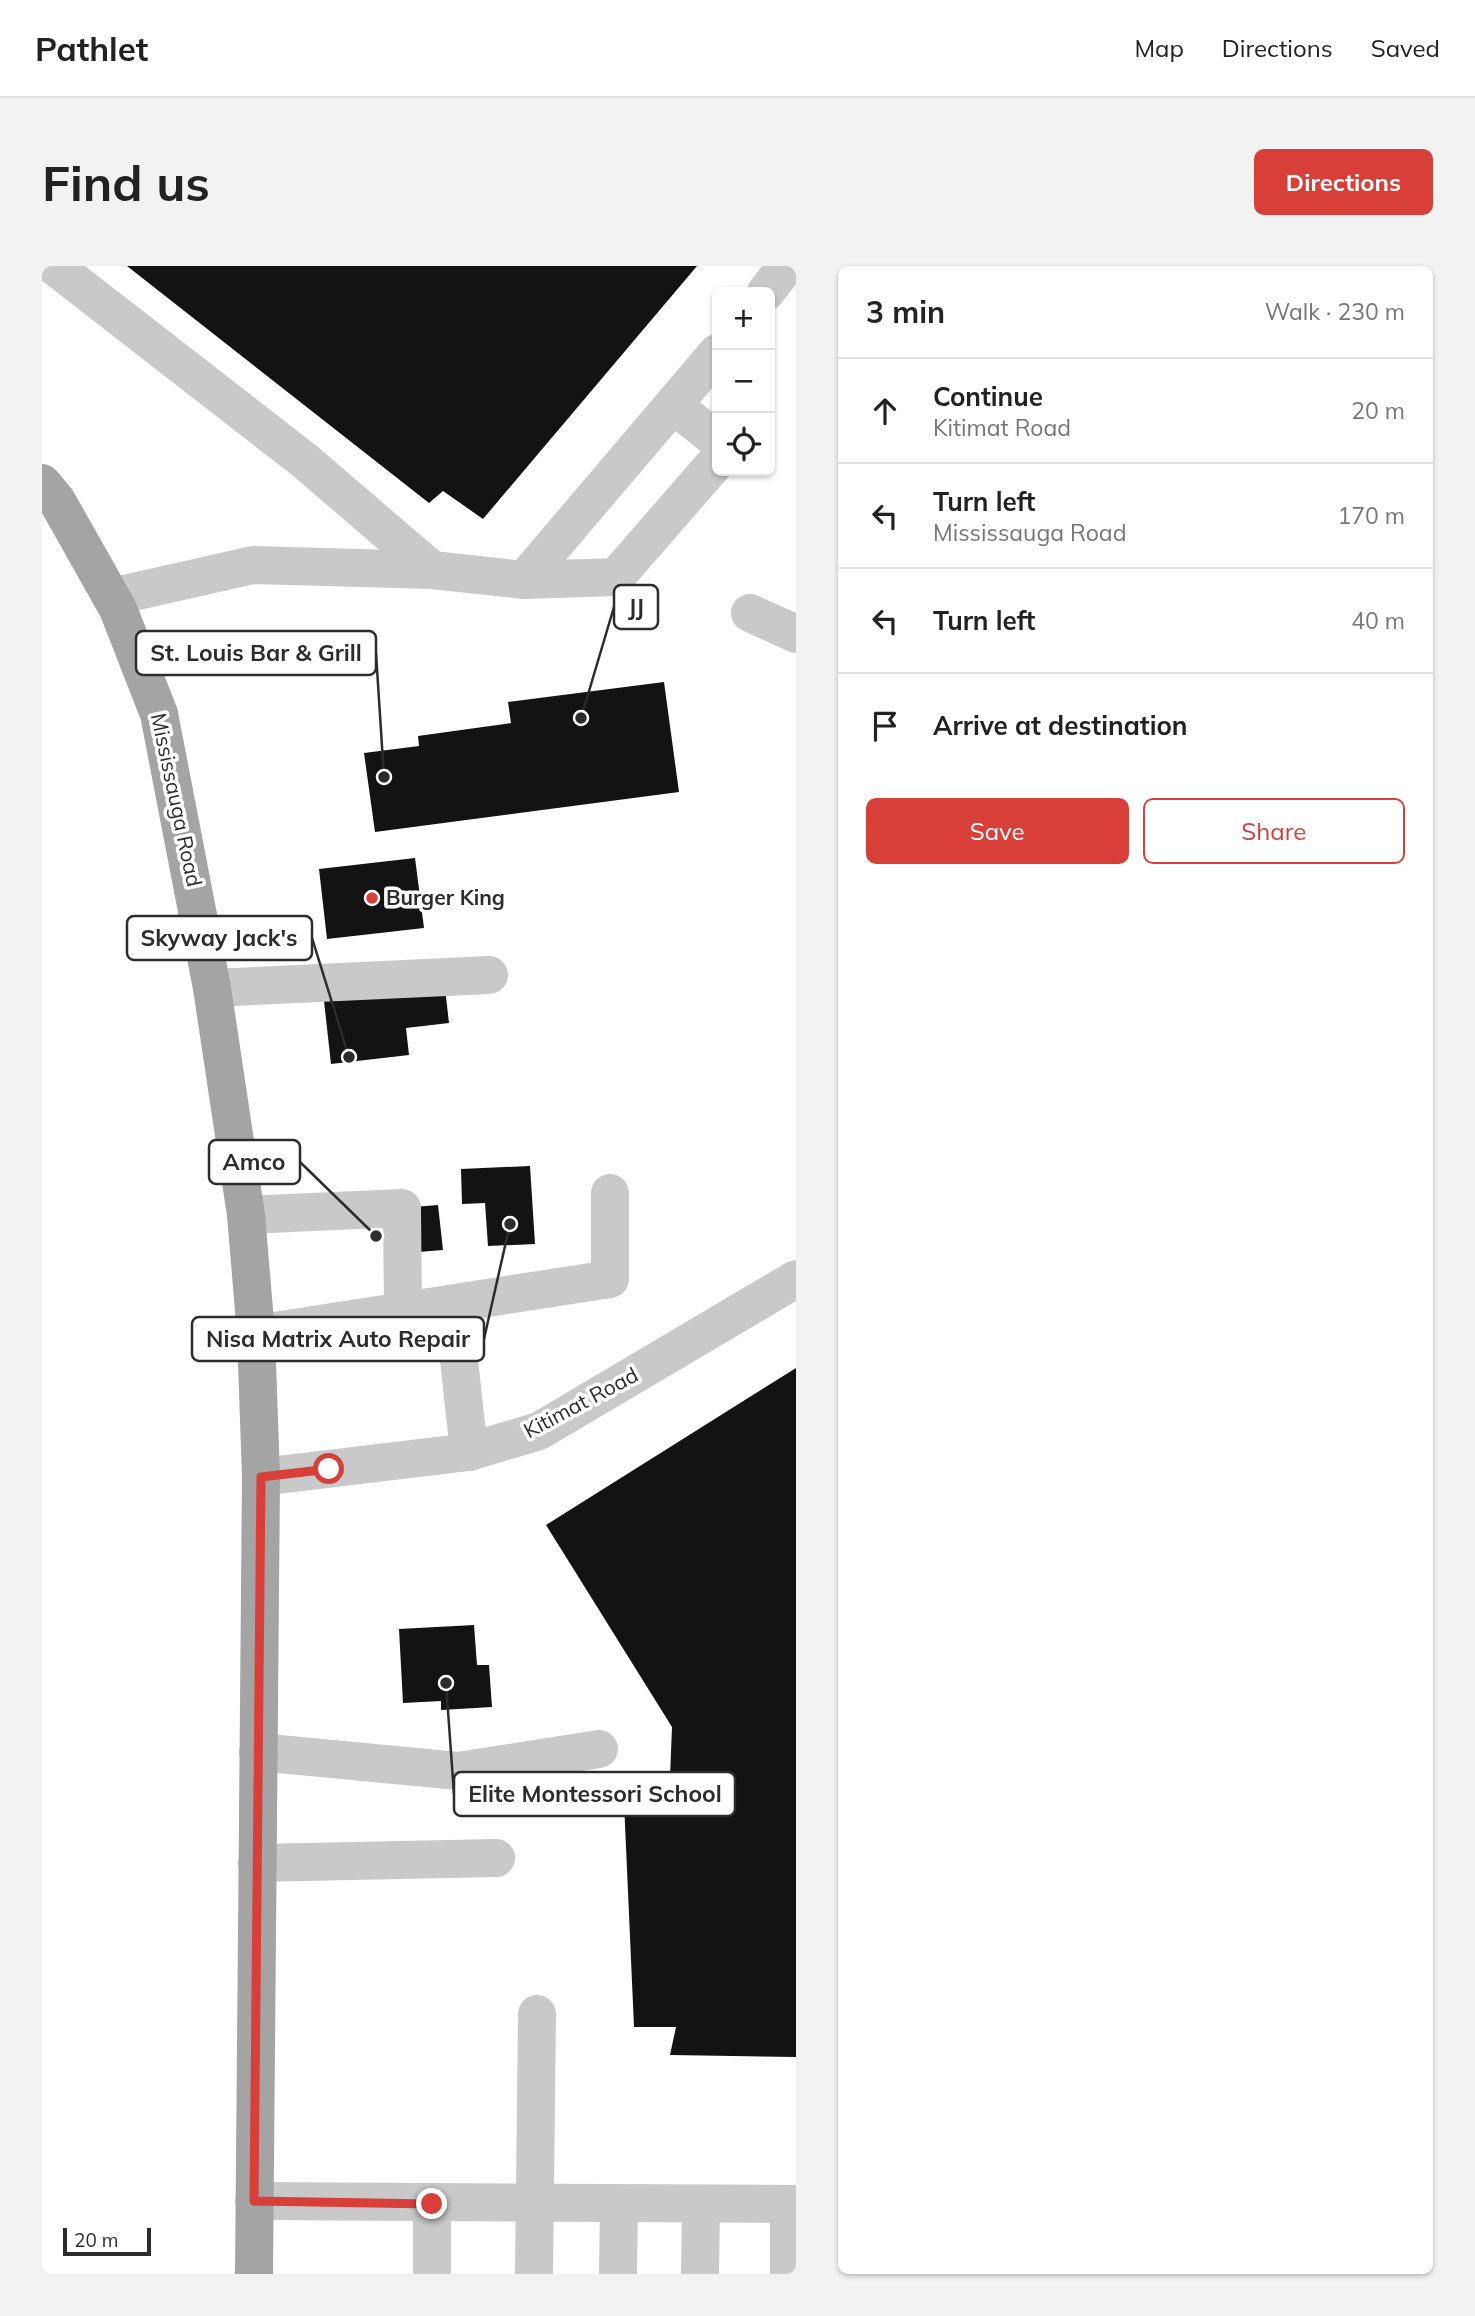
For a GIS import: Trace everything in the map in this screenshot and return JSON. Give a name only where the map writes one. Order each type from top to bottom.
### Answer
[{"type":"main road","name":"Mississauga Road","points":[[42,483],[57,502],[111,597],[159,714],[212,988],[246,1215],[256,1334],[261,1477],[254,2274]]},
{"type":"street","points":[[54,266],[305,461],[432,570]]},
{"type":"street","points":[[770,287],[786,266]]},
{"type":"street","points":[[524,580],[712,359]]},
{"type":"street","points":[[673,405],[712,436]]},
{"type":"street","points":[[111,597],[253,565],[432,570],[524,580],[616,577],[712,467]]},
{"type":"street","points":[[750,613],[796,634]]},
{"type":"street","points":[[212,988],[489,975]]},
{"type":"street","points":[[256,1334],[610,1279],[610,1193]]},
{"type":"street","points":[[246,1215],[402,1208],[403,1312]]},
{"type":"street","name":"Kitimat Road","points":[[261,1477],[469,1452],[539,1431],[796,1279]]},
{"type":"street","points":[[453,1305],[469,1452]]},
{"type":"street","points":[[258,1752],[458,1771],[599,1749]]},
{"type":"street","points":[[257,1863],[496,1858]]},
{"type":"street","points":[[534,2274],[537,2014]]},
{"type":"street","points":[[254,2201],[792,2204],[789,2274]]},
{"type":"street","points":[[432,2204],[432,2274]]},
{"type":"street","points":[[618,2274],[619,2204]]},
{"type":"street","points":[[700,2274],[701,2204]]},
{"type":"building","points":[[127,266],[697,266],[483,519],[443,491],[429,503]]},
{"type":"building","points":[[664,682],[679,792],[375,832],[364,753],[419,746],[418,736],[511,723],[508,702]]},
{"type":"building","name":"Burger King","points":[[415,858],[424,928],[327,939],[319,869]]},
{"type":"building","points":[[444,979],[449,1023],[406,1028],[409,1055],[331,1064],[323,992]]},
{"type":"building","points":[[530,1166],[535,1244],[488,1246],[485,1203],[462,1204],[461,1169]]},
{"type":"building","points":[[438,1205],[443,1250],[418,1252],[413,1207]]},
{"type":"building","points":[[796,1368],[796,2057],[670,2055],[676,2027],[634,2027],[624,1802],[669,1803],[672,1727],[546,1525]]},
{"type":"building","points":[[474,1625],[477,1665],[489,1665],[492,1707],[441,1710],[441,1701],[403,1703],[399,1629]]},
{"type":"place","name":"JJ","points":[[581,718]]},
{"type":"place","name":"St. Louis Bar & Grill","points":[[384,777]]},
{"type":"place","name":"Burger King","points":[[372,898]]},
{"type":"place","name":"Skyway Jack's","points":[[349,1057]]},
{"type":"place","name":"Nisa Matrix Auto Repair","points":[[510,1224]]},
{"type":"place","name":"Amco","points":[[376,1236]]},
{"type":"place","name":"Elite Montessori School","points":[[446,1683]]},
{"type":"route","points":[[329,1469],[261,1477],[254,2201],[432,2204]]}]
